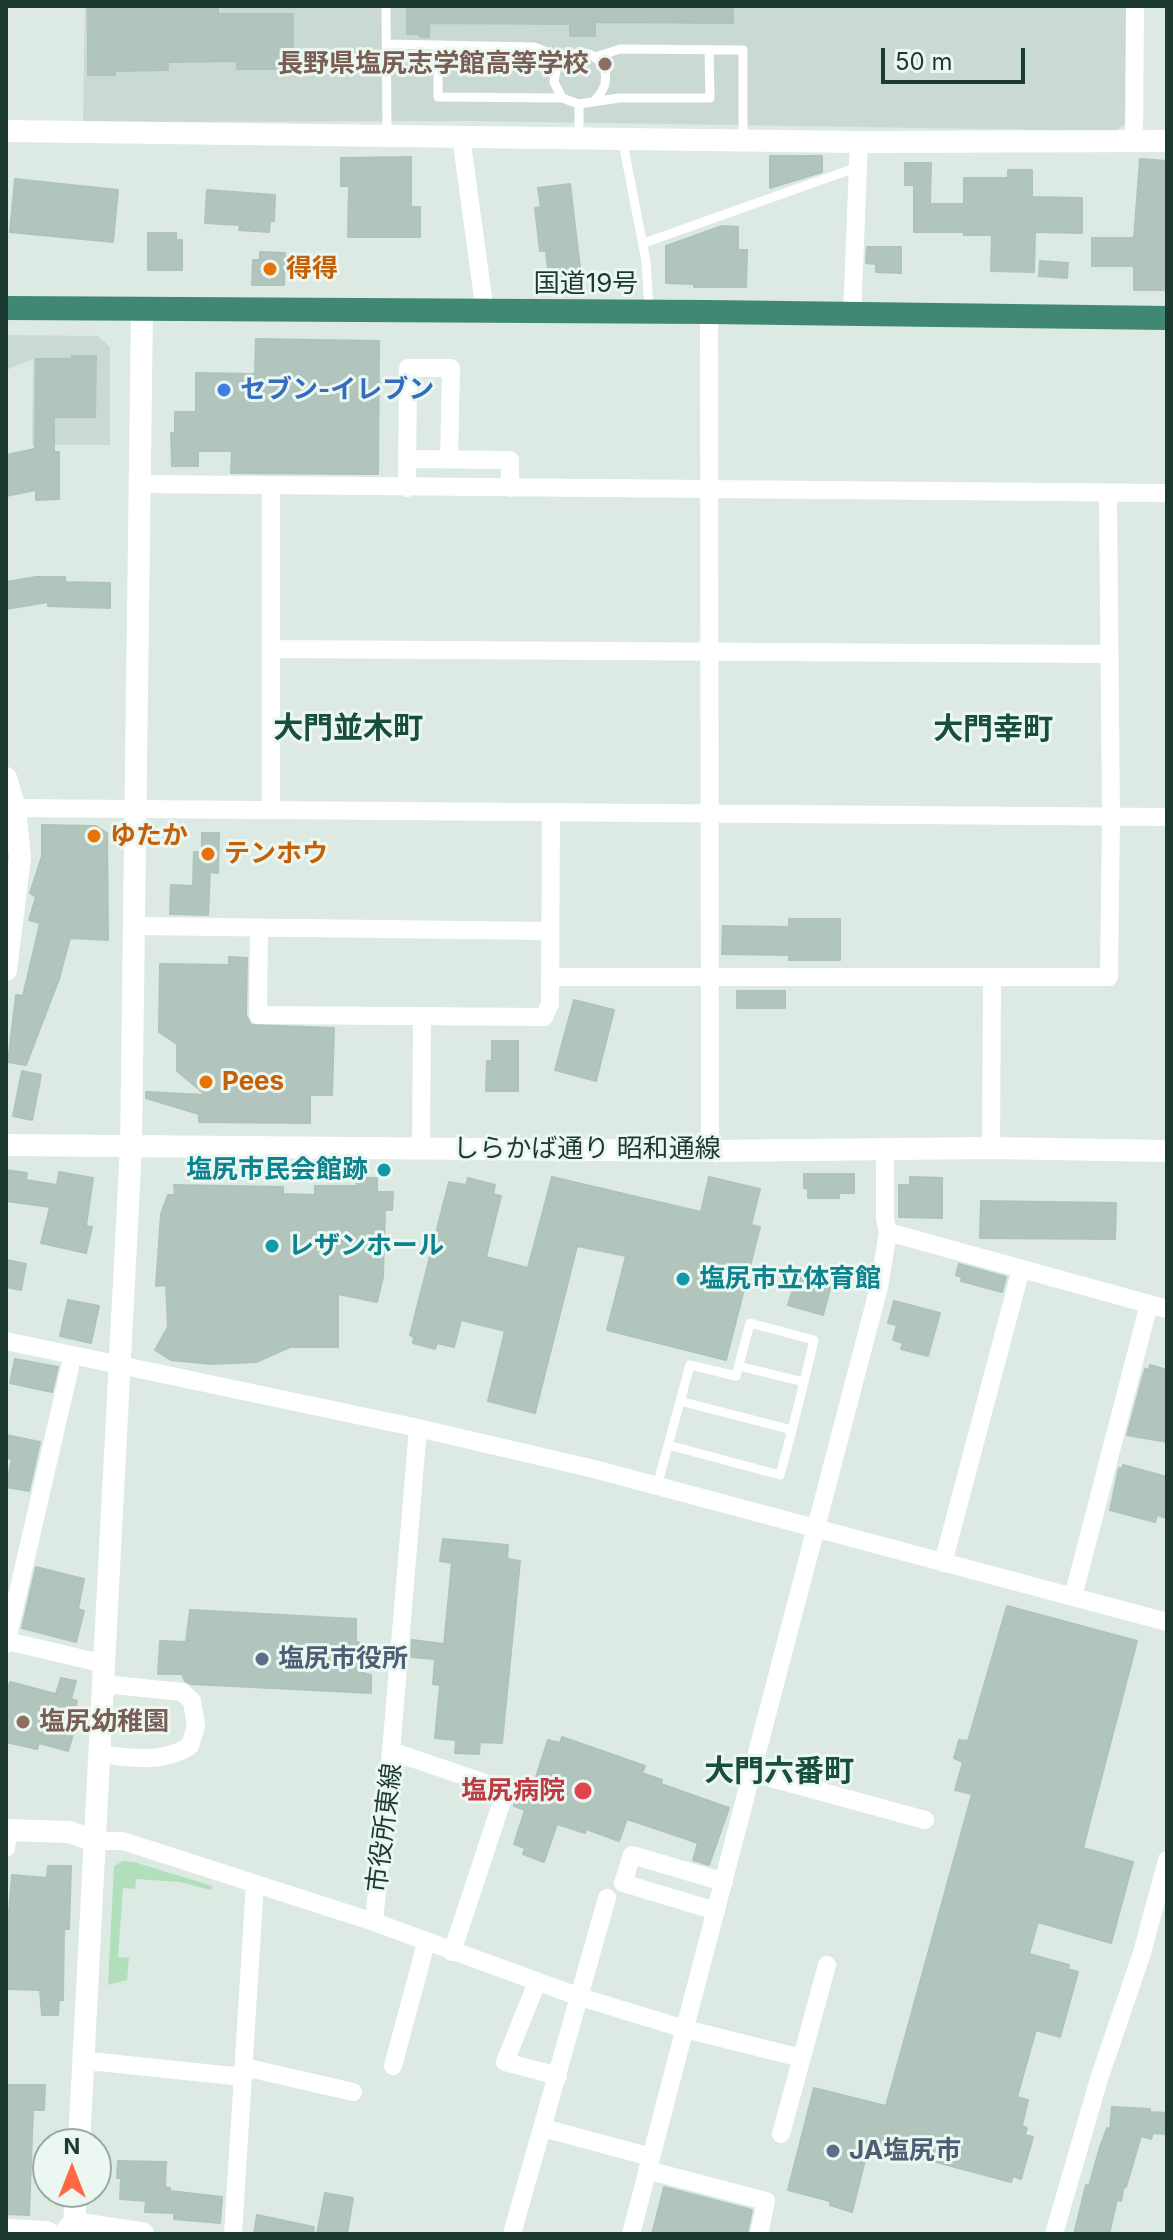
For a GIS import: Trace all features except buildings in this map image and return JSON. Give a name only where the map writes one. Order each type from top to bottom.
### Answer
[{"type":"highway","name":"国道19号","points":[[6,308],[1167,318]]},
{"type":"main road","points":[[64,2231],[142,2234]]},
{"type":"street","points":[[1134,141],[1135,6]]},
{"type":"street","points":[[6,131],[859,142],[1167,141]]},
{"type":"street","points":[[461,136],[485,312]]},
{"type":"street","points":[[852,316],[859,142]]},
{"type":"street","points":[[80,2128],[131,1147],[142,309]]},
{"type":"street","points":[[709,312],[710,1151]]},
{"type":"street","points":[[407,488],[408,368],[451,368],[449,459]]},
{"type":"street","points":[[408,459],[510,460],[510,488]]},
{"type":"street","points":[[139,484],[1167,493]]},
{"type":"street","points":[[271,486],[271,810]]},
{"type":"street","points":[[550,977],[1109,977],[1108,494]]},
{"type":"street","points":[[272,649],[1109,654]]},
{"type":"street","points":[[6,778],[20,858],[6,970]]},
{"type":"street","points":[[11,808],[1167,817]]},
{"type":"street","points":[[259,927],[258,1015],[544,1017],[550,1004],[551,812]]},
{"type":"street","points":[[134,926],[548,931]]},
{"type":"street","points":[[991,1148],[992,979]]},
{"type":"street","points":[[421,1149],[422,1017]]},
{"type":"street","name":"しらかば通り 昭和通線","points":[[6,1145],[1167,1151]]},
{"type":"street","points":[[631,2234],[879,1287],[888,1232],[885,1219],[885,1148]]},
{"type":"street","points":[[888,1232],[1158,1306],[1073,1597]]},
{"type":"street","points":[[943,1563],[1021,1269]]},
{"type":"street","points":[[6,1341],[418,1428],[657,1486],[1167,1622]]},
{"type":"street","points":[[70,1367],[6,1643],[104,1674],[182,1692],[192,1701],[196,1726],[190,1746],[176,1754],[146,1760],[100,1754]]},
{"type":"street","points":[[391,1751],[418,1428]]},
{"type":"street","name":"市役所東線","points":[[374,1922],[391,1751],[494,1786],[503,1798],[452,1952]]},
{"type":"street","points":[[753,1773],[925,1820]]},
{"type":"street","points":[[6,1830],[69,1832],[95,1841]]},
{"type":"street","points":[[6,1844],[123,1841],[374,1922],[580,1997],[685,2029],[801,2058]]},
{"type":"street","points":[[716,1911],[623,1883],[632,1855],[724,1882]]},
{"type":"street","points":[[1054,2234],[1099,2079],[1142,1953],[1167,1860]]},
{"type":"street","points":[[233,2234],[255,1884]]},
{"type":"street","points":[[512,2234],[607,1898]]},
{"type":"street","points":[[393,2066],[426,1943]]},
{"type":"street","points":[[781,2134],[827,1965]]},
{"type":"street","points":[[537,1982],[505,2062],[558,2076]]},
{"type":"street","points":[[83,2063],[243,2072],[353,2092]]},
{"type":"street","points":[[543,2128],[766,2201],[759,2234]]},
{"type":"street","points":[[6,2228],[64,2231],[71,2208]]},
{"type":"lane","points":[[386,6],[387,134]]},
{"type":"lane","points":[[387,44],[534,47],[563,58]]},
{"type":"lane","points":[[438,45],[438,97],[562,98],[579,104],[595,100],[710,98],[709,50]]},
{"type":"lane","points":[[596,57],[620,49],[743,50],[743,139]]},
{"type":"lane","points":[[562,98],[554,82],[557,65],[563,58],[580,52],[596,57],[602,63],[606,79],[601,94],[595,100]]},
{"type":"lane","points":[[579,104],[579,136]]},
{"type":"lane","points":[[622,137],[644,243],[649,312]]},
{"type":"lane","points":[[644,243],[858,167]]},
{"type":"lane","points":[[657,1486],[668,1445],[680,1401],[690,1365],[736,1376],[750,1323],[814,1340],[780,1475],[668,1445]]},
{"type":"lane","points":[[739,1366],[804,1382]]},
{"type":"lane","points":[[680,1401],[792,1430]]},
{"type":"shaded area","name":"長野県塩尻志学館高等学校","points":[[83,6],[1126,6],[1127,123],[1116,131],[473,121],[83,122]]},
{"type":"shaded area","points":[[6,335],[98,336],[110,347],[110,445],[32,445],[33,359],[6,370]]},
{"type":"green space","points":[[123,1861],[212,1886],[211,1890],[180,1882],[136,1879],[135,1889],[123,1888],[118,1957],[129,1958],[127,1980],[108,1985],[114,1866]]},
{"type":"place","name":"長野県塩尻志学館高等学校","points":[[605,64]]},
{"type":"place","name":"得得","points":[[270,269]]},
{"type":"place","name":"セブン-イレブン","points":[[224,390]]},
{"type":"place","name":"ゆたか","points":[[94,836]]},
{"type":"place","name":"テンホウ","points":[[208,854]]},
{"type":"place","name":"Pees","points":[[206,1082]]},
{"type":"place","name":"塩尻市民会館跡","points":[[384,1170]]},
{"type":"place","name":"レザンホール","points":[[272,1246]]},
{"type":"place","name":"塩尻市立体育館","points":[[683,1279]]},
{"type":"place","name":"塩尻市役所","points":[[262,1659]]},
{"type":"place","name":"塩尻幼稚園","points":[[23,1722]]},
{"type":"place","name":"塩尻病院","points":[[583,1791]]},
{"type":"place","name":"JA塩尻市","points":[[833,2151]]},
{"type":"district","name":"大門並木町","points":[[348,729]]},
{"type":"district","name":"大門幸町","points":[[993,730]]},
{"type":"district","name":"大門六番町","points":[[779,1772]]}]
